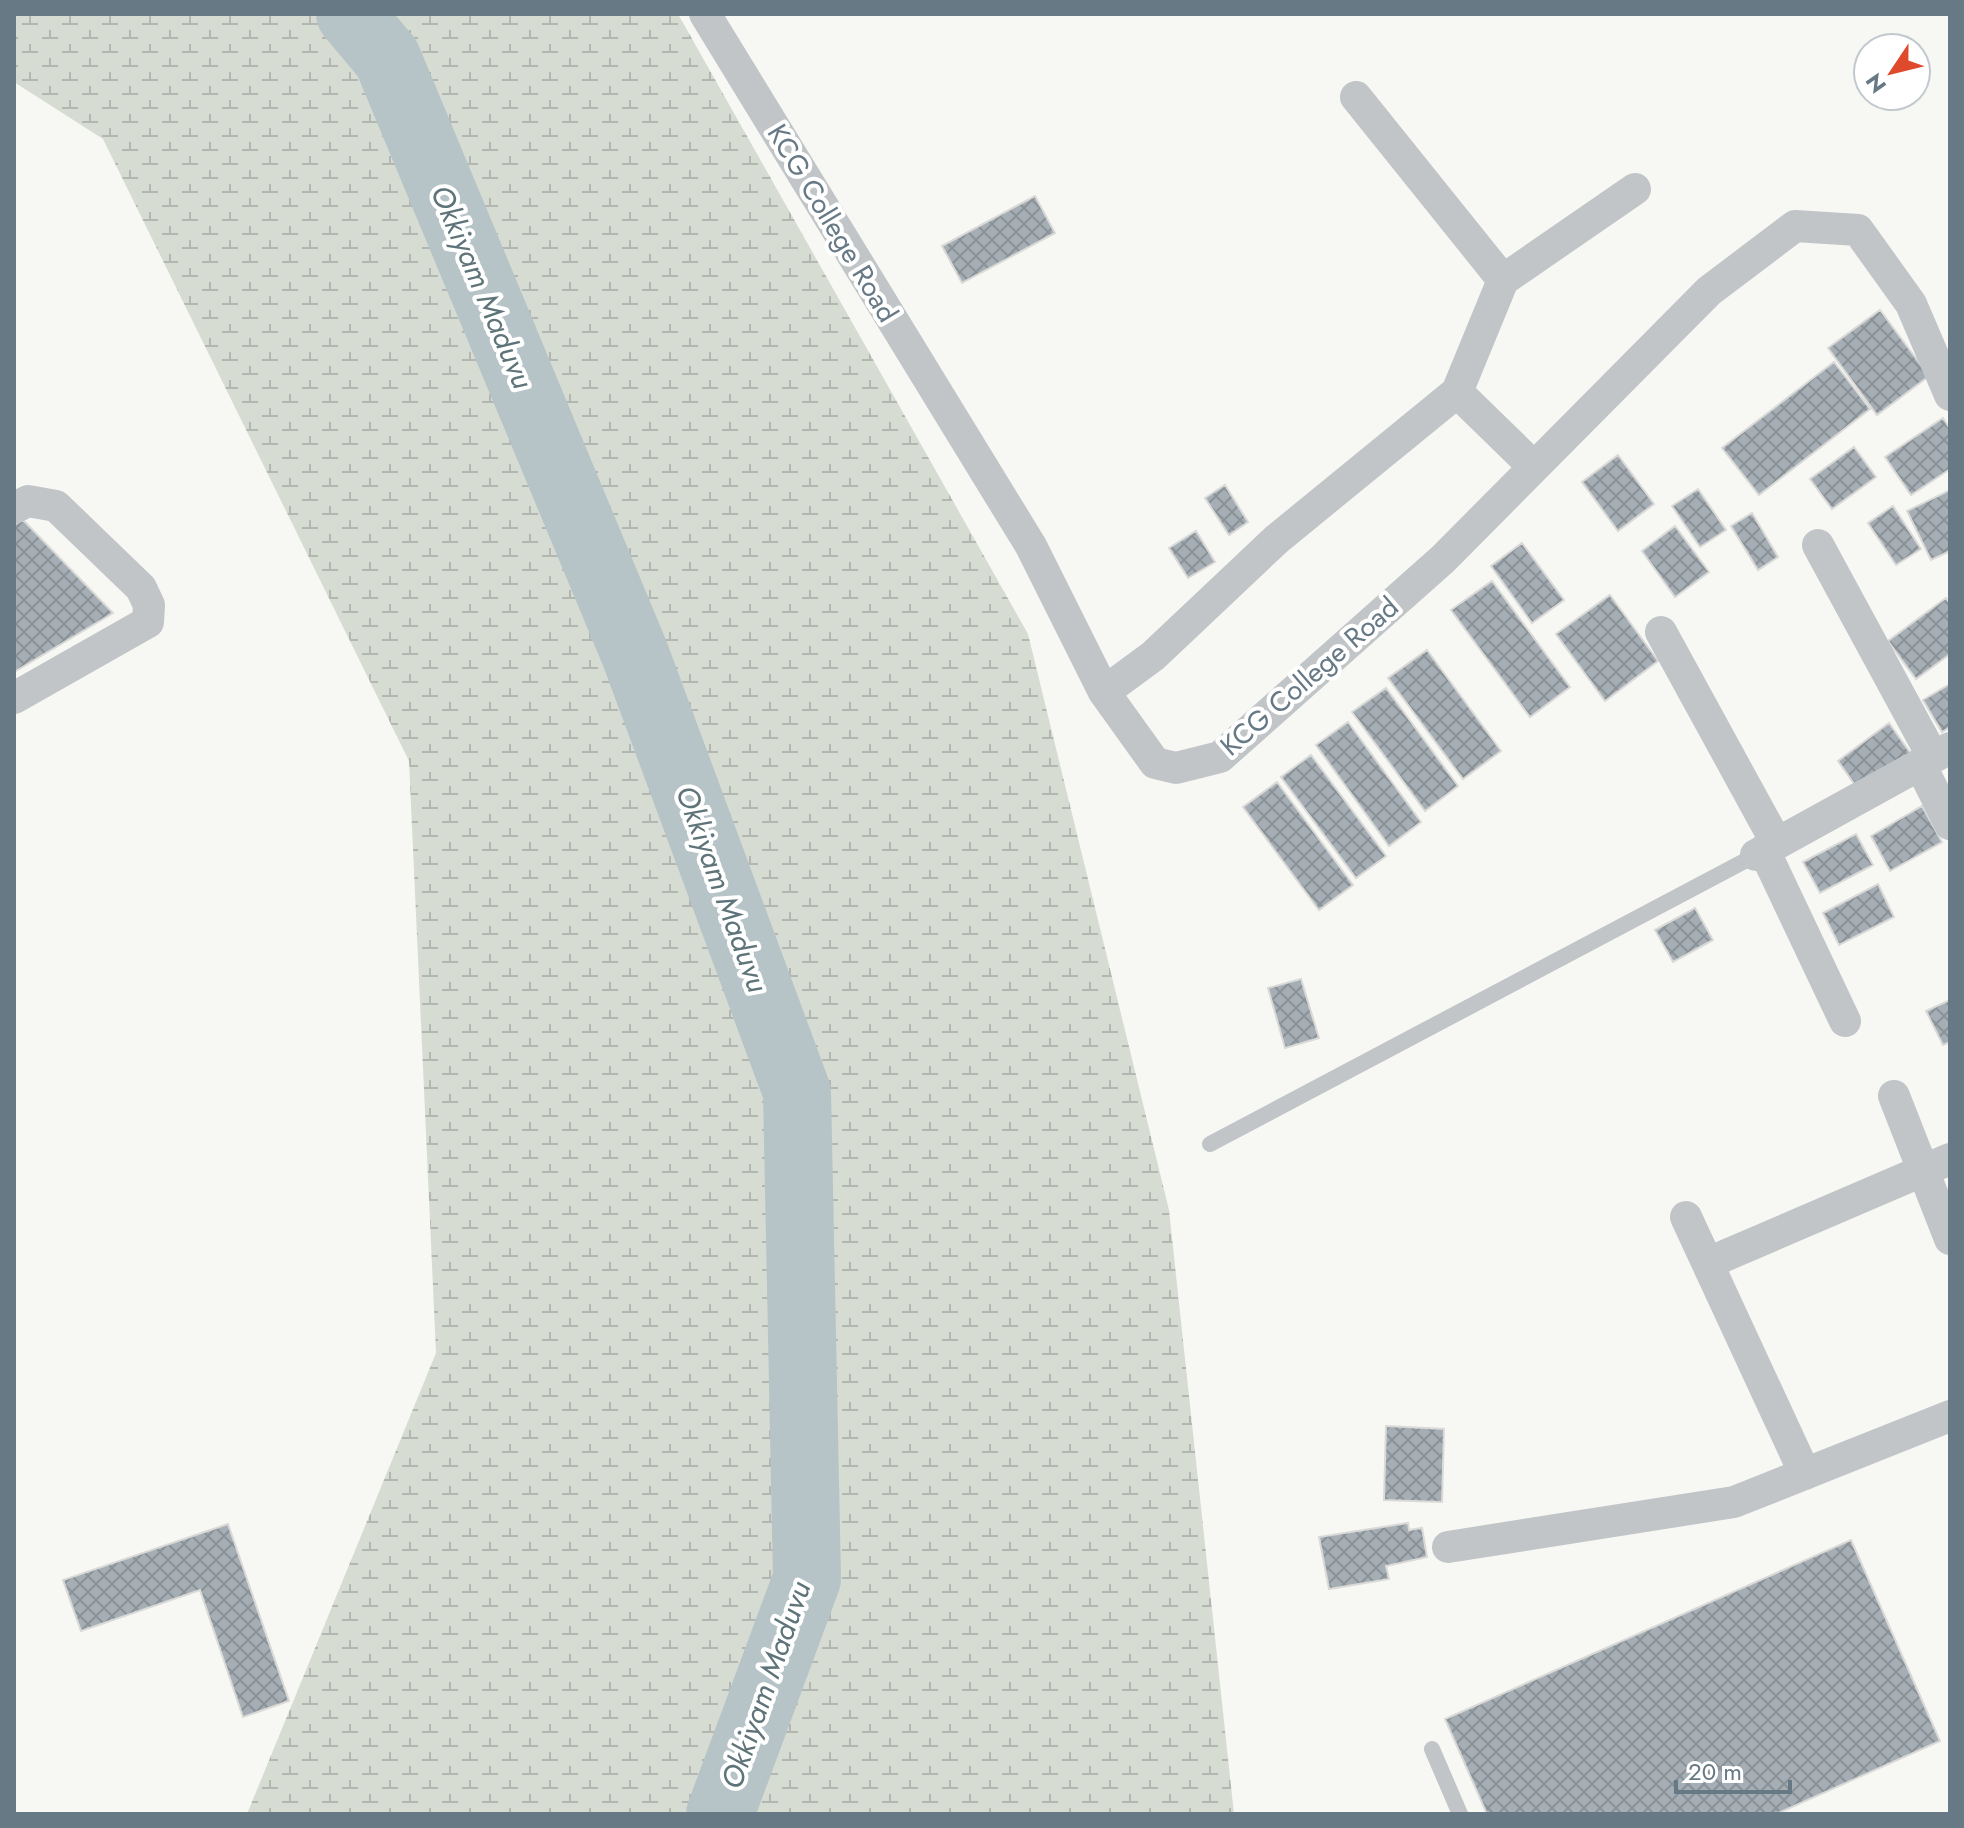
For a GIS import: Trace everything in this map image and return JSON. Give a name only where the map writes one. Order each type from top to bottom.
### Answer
[{"type":"street","name":"KCG College Road","points":[[705,14],[1031,546],[1104,692],[1155,763],[1176,768],[1220,757],[1443,559],[1709,291],[1795,226],[1858,230],[1911,304],[1950,395]]},
{"type":"street","points":[[1356,97],[1503,280]]},
{"type":"street","points":[[1104,692],[1153,656],[1277,539],[1457,392],[1503,280],[1635,189]]},
{"type":"street","points":[[1457,392],[1534,467]]},
{"type":"street","points":[[14,508],[28,501],[56,506],[141,588],[149,605],[148,622],[14,698]]},
{"type":"street","points":[[1818,545],[1934,757],[1950,824]]},
{"type":"street","points":[[1661,632],[1845,1021]]},
{"type":"street","points":[[1765,849],[1934,757]]},
{"type":"street","points":[[1894,1096],[1937,1166],[1950,1239]]},
{"type":"street","points":[[1708,1263],[1937,1166]]},
{"type":"street","points":[[1686,1217],[1805,1474]]},
{"type":"street","points":[[1448,1547],[1734,1502],[1950,1416]]},
{"type":"lane","points":[[1210,1144],[1765,849]]},
{"type":"lane","points":[[1432,1749],[1460,1814]]},
{"type":"green space","points":[[14,14],[678,14],[1028,634],[1169,1210],[1234,1814],[247,1814],[436,1353],[409,761],[103,139],[14,82]]},
{"type":"building","points":[[1035,196],[1055,233],[962,283],[942,246]]},
{"type":"building","points":[[1880,310],[1929,376],[1877,415],[1828,348]]},
{"type":"building","points":[[1834,362],[1870,409],[1759,495],[1722,448]]},
{"type":"building","points":[[1943,418],[1950,429],[1950,469],[1911,495],[1885,457]]},
{"type":"building","points":[[1854,447],[1876,477],[1832,509],[1810,479]]},
{"type":"building","points":[[1618,455],[1654,504],[1618,531],[1582,482]]},
{"type":"building","points":[[1225,485],[1248,522],[1229,535],[1205,498]]},
{"type":"building","points":[[1698,489],[1726,530],[1700,547],[1672,506]]},
{"type":"building","points":[[1950,490],[1950,551],[1931,560],[1907,511]]},
{"type":"building","points":[[1893,506],[1921,549],[1896,565],[1868,523]]},
{"type":"building","points":[[1752,513],[1778,557],[1758,570],[1731,526]]},
{"type":"building","points":[[23,520],[113,613],[14,672],[14,525]]},
{"type":"building","points":[[1675,526],[1709,572],[1675,597],[1642,551]]},
{"type":"building","points":[[1196,531],[1215,562],[1188,578],[1169,548]]},
{"type":"building","points":[[1522,543],[1564,600],[1532,623],[1491,566]]},
{"type":"building","points":[[1492,581],[1570,687],[1530,717],[1451,610]]},
{"type":"building","points":[[1610,595],[1658,661],[1605,701],[1556,634]]},
{"type":"building","points":[[1946,598],[1950,604],[1950,654],[1916,679],[1888,641]]},
{"type":"building","points":[[1427,650],[1501,751],[1463,779],[1388,678]]},
{"type":"building","points":[[1950,684],[1950,727],[1942,732],[1923,700]]},
{"type":"building","points":[[1386,688],[1458,786],[1425,811],[1352,712]]},
{"type":"building","points":[[1348,722],[1421,822],[1389,846],[1316,745]]},
{"type":"building","points":[[1889,723],[1911,754],[1860,792],[1838,761]]},
{"type":"building","points":[[1311,755],[1386,856],[1356,878],[1281,777]]},
{"type":"building","points":[[1277,782],[1353,885],[1319,910],[1243,807]]},
{"type":"building","points":[[1922,806],[1942,842],[1890,871],[1871,836]]},
{"type":"building","points":[[1856,834],[1873,865],[1820,893],[1803,862]]},
{"type":"building","points":[[1878,884],[1894,917],[1839,945],[1823,913]]},
{"type":"building","points":[[1695,908],[1713,940],[1673,962],[1655,930]]},
{"type":"building","points":[[1301,979],[1319,1038],[1285,1048],[1268,988]]},
{"type":"building","points":[[1950,1000],[1950,1042],[1943,1045],[1926,1011]]},
{"type":"building","points":[[1386,1426],[1444,1429],[1442,1502],[1384,1500]]},
{"type":"building","points":[[1408,1523],[1409,1530],[1422,1528],[1427,1557],[1386,1566],[1389,1579],[1329,1589],[1319,1537]]},
{"type":"building","points":[[228,1524],[289,1701],[243,1717],[200,1590],[81,1631],[63,1580]]},
{"type":"building","points":[[1851,1540],[1940,1741],[1776,1814],[1487,1814],[1445,1719]]},
{"type":"waterway","name":"Okkiyam Maduvu","points":[[350,14],[387,58],[635,654],[797,1092],[807,1579],[720,1814]]}]
